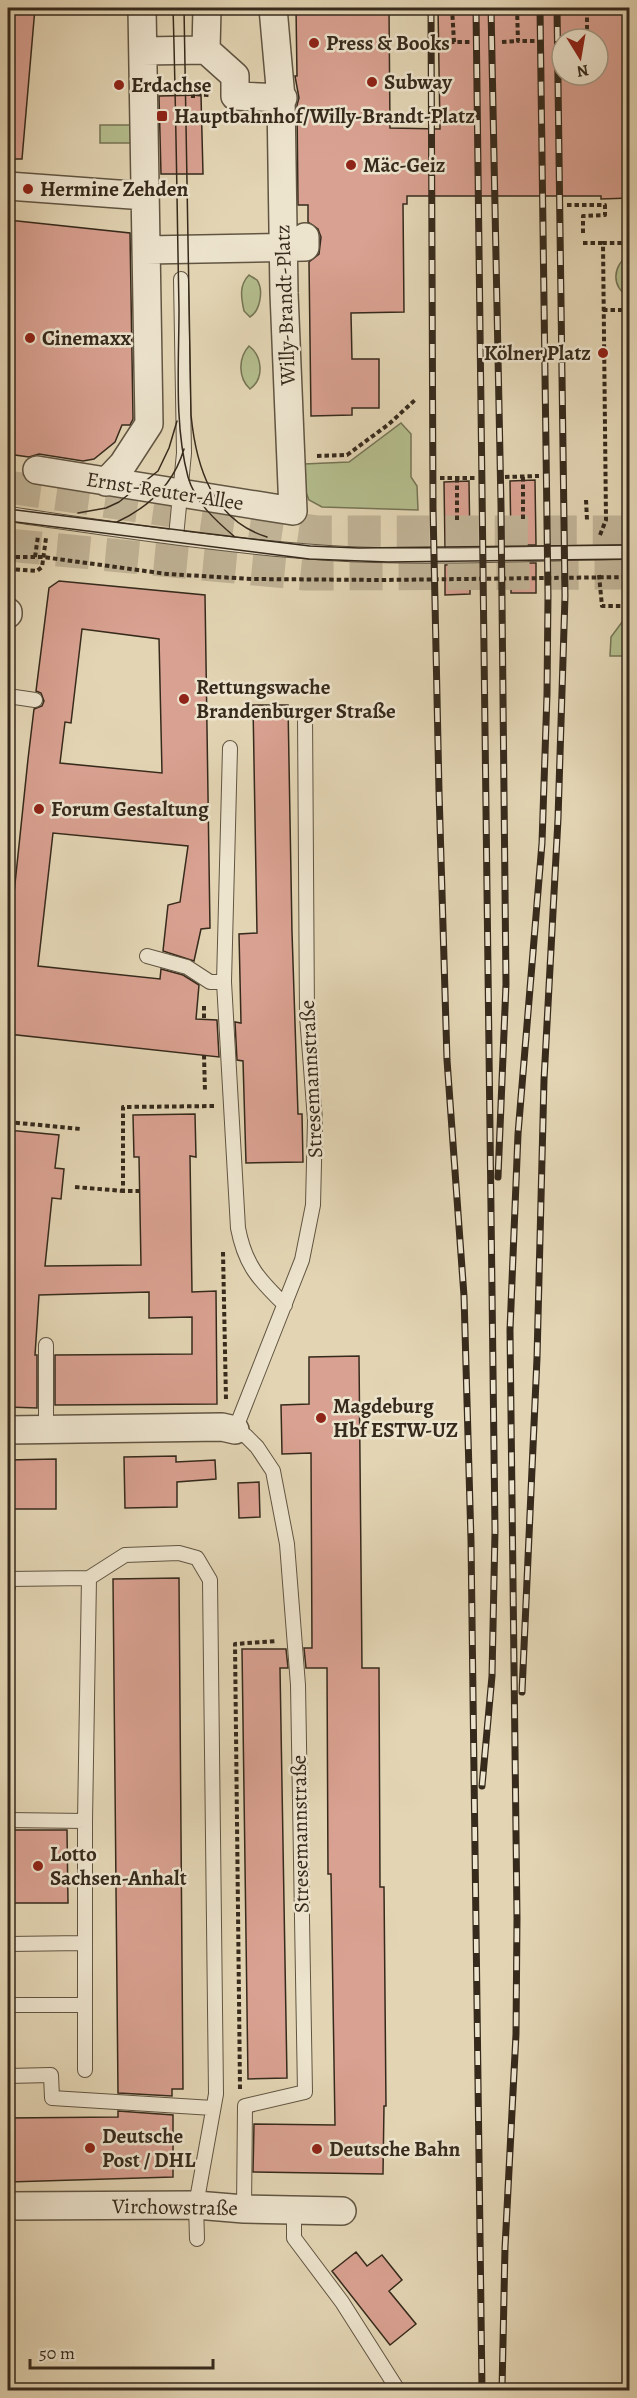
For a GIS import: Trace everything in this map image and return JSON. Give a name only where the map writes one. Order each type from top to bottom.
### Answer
[{"type":"street","points":[[106,482],[123,464],[149,424],[158,248],[146,196],[155,57],[142,8]]},
{"type":"street","points":[[200,56],[207,8]]},
{"type":"street","name":"Willy-Brandt-Platz","points":[[273,8],[294,242],[293,512]]},
{"type":"street","points":[[155,57],[200,56],[235,76],[235,96],[281,91]]},
{"type":"street","points":[[13,186],[146,196]]},
{"type":"street","points":[[158,248],[294,242]]},
{"type":"street","name":"Ernst-Reuter-Allee","points":[[37,470],[293,512]]},
{"type":"street","points":[[8,1430],[231,1429]]},
{"type":"street","name":"Virchowstraße","points":[[8,2206],[196,2205],[342,2211]]},
{"type":"lane","points":[[176,537],[184,453],[181,279]]},
{"type":"lane","points":[[8,514],[255,547],[331,553],[446,555],[630,552]]},
{"type":"lane","points":[[8,696],[35,700]]},
{"type":"lane","name":"Stresemannstraße","points":[[244,2106],[304,2092],[296,1640],[287,1544],[276,1476],[257,1447],[246,1436],[231,1429],[285,1305],[307,1243],[313,1205],[315,1120],[307,1016],[305,714]]},
{"type":"lane","points":[[230,747],[224,982],[240,1240],[250,1267],[263,1284],[285,1305]]},
{"type":"lane","points":[[147,956],[187,967],[210,982],[224,982]]},
{"type":"lane","points":[[46,1345],[46,1429]]},
{"type":"lane","points":[[8,1587],[8,1579],[89,1578],[125,1555],[179,1553],[197,1558],[210,1580],[216,2094],[196,2205],[197,2239]]},
{"type":"lane","points":[[85,2070],[84,1821],[89,1578]]},
{"type":"lane","points":[[8,1820],[84,1821]]},
{"type":"lane","points":[[8,1944],[84,1942]]},
{"type":"lane","points":[[8,2005],[84,2005]]},
{"type":"lane","points":[[8,2076],[51,2075],[52,2098],[213,2108]]},
{"type":"lane","points":[[244,2106],[244,2208]]},
{"type":"lane","points":[[294,2210],[294,2238],[342,2302],[399,2391]]},
{"type":"path","points":[[452,8],[454,42]]},
{"type":"path","points":[[517,8],[518,41]]},
{"type":"path","points":[[587,10],[587,27]]},
{"type":"path","points":[[501,42],[535,41]]},
{"type":"path","points":[[437,42],[470,42]]},
{"type":"path","points":[[345,107],[345,118]]},
{"type":"path","points":[[327,108],[327,118]]},
{"type":"path","points":[[363,108],[363,117]]},
{"type":"path","points":[[567,206],[605,205],[605,216],[583,216],[583,234]]},
{"type":"path","points":[[583,243],[630,243]]},
{"type":"path","points":[[603,243],[606,520]]},
{"type":"path","points":[[603,310],[630,310]]},
{"type":"path","points":[[323,456],[347,455],[389,424],[416,399]]},
{"type":"path","points":[[505,477],[539,476]]},
{"type":"path","points":[[523,477],[523,520]]},
{"type":"path","points":[[440,478],[476,478]]},
{"type":"path","points":[[457,478],[457,520]]},
{"type":"path","points":[[586,500],[587,520]]},
{"type":"path","points":[[10,557],[43,557],[167,574],[252,579],[630,577]]},
{"type":"path","points":[[8,568],[37,571]]},
{"type":"path","points":[[309,573],[309,579]]},
{"type":"path","points":[[599,577],[602,606],[630,606]]},
{"type":"path","points":[[204,1055],[205,1092]]},
{"type":"path","points":[[123,1191],[123,1107],[219,1106]]},
{"type":"path","points":[[8,1122],[81,1129]]},
{"type":"path","points":[[75,1187],[140,1191]]},
{"type":"path","points":[[223,1247],[231,1429]]},
{"type":"path","points":[[244,2106],[240,2088],[235,1644],[296,1640]]},
{"type":"green space","points":[[100,125],[135,125],[135,143],[100,143]]},
{"type":"green space","points":[[629,256],[629,296],[619,288],[616,276],[619,265]]},
{"type":"green space","points":[[249,275],[257,280],[260,289],[258,305],[250,317],[244,311],[242,296],[242,287]]},
{"type":"green space","points":[[249,346],[257,355],[260,367],[258,379],[250,389],[243,379],[241,368],[243,356]]},
{"type":"green space","points":[[401,423],[411,434],[411,477],[417,486],[418,510],[322,507],[309,500],[305,490],[304,464],[349,462]]},
{"type":"green space","points":[[625,618],[629,618],[629,656],[610,656],[611,637]]},
{"type":"building","points":[[8,8],[35,8],[22,159],[8,159]]},
{"type":"building","points":[[296,8],[389,8],[390,128],[440,129],[438,8],[630,8],[630,198],[407,196],[407,204],[403,204],[404,312],[351,313],[352,359],[379,359],[379,408],[352,408],[352,415],[311,416],[309,262],[319,254],[321,237],[318,229],[308,222],[308,205],[298,205],[297,105],[299,98],[295,76],[297,76]]},
{"type":"building","points":[[201,95],[203,174],[161,174],[159,96]]},
{"type":"building","points":[[8,220],[130,233],[133,419],[130,425],[122,425],[115,442],[94,459],[83,461],[39,454],[29,457],[8,454]]},
{"type":"building","points":[[535,480],[536,545],[511,545],[510,481]]},
{"type":"building","points":[[469,481],[470,546],[445,547],[444,482]]},
{"type":"building","points":[[511,563],[536,563],[536,593],[511,593]]},
{"type":"building","points":[[470,564],[470,594],[445,595],[445,565]]},
{"type":"building","points":[[59,581],[205,595],[210,928],[201,929],[194,961],[163,951],[168,905],[180,902],[188,846],[53,833],[38,966],[160,979],[161,969],[183,975],[199,985],[196,1019],[217,1020],[219,1057],[8,1034],[8,951],[34,709],[42,706],[44,701],[41,693],[36,691],[49,588]],"holes":[[[82,629],[159,639],[162,773],[60,763],[65,722],[71,723]]]},
{"type":"building","points":[[253,705],[288,705],[292,932],[298,1114],[302,1114],[303,1162],[246,1163],[243,1061],[237,1060],[235,1022],[241,1023],[239,934],[257,933]]},
{"type":"building","points":[[195,1114],[196,1157],[190,1156],[192,1292],[216,1291],[217,1404],[55,1405],[55,1355],[192,1354],[192,1317],[149,1318],[149,1292],[39,1295],[35,1355],[37,1355],[37,1408],[8,1407],[8,1130],[59,1135],[55,1168],[64,1169],[61,1199],[52,1198],[45,1266],[141,1265],[139,1157],[134,1157],[133,1115]]},
{"type":"building","points":[[359,1356],[362,1668],[379,1668],[380,1887],[384,1887],[386,2106],[384,2106],[383,2174],[253,2172],[254,2124],[335,2125],[331,1874],[328,1874],[327,1668],[306,1668],[304,1648],[312,1648],[311,1453],[282,1454],[281,1405],[309,1404],[309,1357]]},
{"type":"building","points":[[176,1456],[176,1462],[215,1460],[216,1479],[177,1482],[177,1507],[125,1508],[124,1457]]},
{"type":"building","points":[[56,1459],[56,1509],[8,1509],[8,1460]]},
{"type":"building","points":[[259,1482],[260,1517],[239,1518],[238,1483]]},
{"type":"building","points":[[179,1578],[183,2089],[172,2089],[172,2096],[118,2093],[113,1579]]},
{"type":"building","points":[[242,1649],[286,1649],[288,1668],[280,1668],[287,2078],[248,2079]]},
{"type":"building","name":"Lotto Sachsen-Anhalt","points":[[8,1830],[67,1830],[68,1903],[8,1903]]},
{"type":"building","name":"Deutsche Post / DHL","points":[[118,2111],[173,2115],[173,2177],[9,2182],[8,2118],[118,2117]]},
{"type":"building","points":[[356,2252],[367,2266],[382,2255],[402,2280],[389,2291],[416,2324],[390,2345],[332,2271]]},
{"type":"tunnel","points":[[8,487],[318,532],[630,532]]},
{"type":"tunnel","points":[[8,545],[306,574],[630,573]]},
{"type":"tram line","points":[[173,8],[179,309],[178,394],[181,436],[191,486],[201,503],[235,537]]},
{"type":"tram line","points":[[184,8],[193,434],[203,472],[220,504],[248,529],[267,537]]},
{"type":"tram line","points":[[78,513],[106,508],[119,502],[158,471],[169,448],[177,421]]},
{"type":"tram line","points":[[117,522],[140,509],[159,493],[174,473],[184,449]]},
{"type":"tram line","points":[[8,509],[310,546],[359,548],[630,545]]},
{"type":"tram line","points":[[8,521],[309,559],[388,562],[630,559]]},
{"type":"railway","points":[[431,8],[433,508],[439,791],[447,1060],[464,1296],[471,1541],[482,2390]]},
{"type":"railway","points":[[476,8],[495,1531],[492,1676],[482,1786]]},
{"type":"railway","points":[[491,8],[501,506],[506,984],[498,1177]]},
{"type":"railway","points":[[502,2390],[505,2248],[516,2034],[517,1918],[510,1330],[518,1134],[542,843],[547,694],[548,595],[540,8]]},
{"type":"railway","points":[[522,1692],[537,1358],[544,1080],[558,819],[565,596],[557,8]]},
{"type":"place","name":"Press & Books","points":[[314,43]]},
{"type":"place","name":"Subway","points":[[372,82]]},
{"type":"place","name":"Erdachse","points":[[119,85]]},
{"type":"place","name":"Hauptbahnhof/Willy-Brandt-Platz","points":[[162,116]]},
{"type":"place","name":"Mäc-Geiz","points":[[351,165]]},
{"type":"place","name":"Hermine Zehden","points":[[28,189]]},
{"type":"place","name":"Cinemaxx","points":[[30,338]]},
{"type":"place","name":"Kölner Platz","points":[[603,353]]},
{"type":"place","name":"Rettungswache Brandenburger Straße","points":[[184,699]]},
{"type":"place","name":"Forum Gestaltung","points":[[39,809]]},
{"type":"place","name":"Magdeburg Hbf ESTW-UZ","points":[[321,1418]]},
{"type":"place","name":"Lotto Sachsen-Anhalt","points":[[38,1866]]},
{"type":"place","name":"Deutsche Post / DHL","points":[[90,2148]]},
{"type":"place","name":"Deutsche Bahn","points":[[317,2149]]}]
